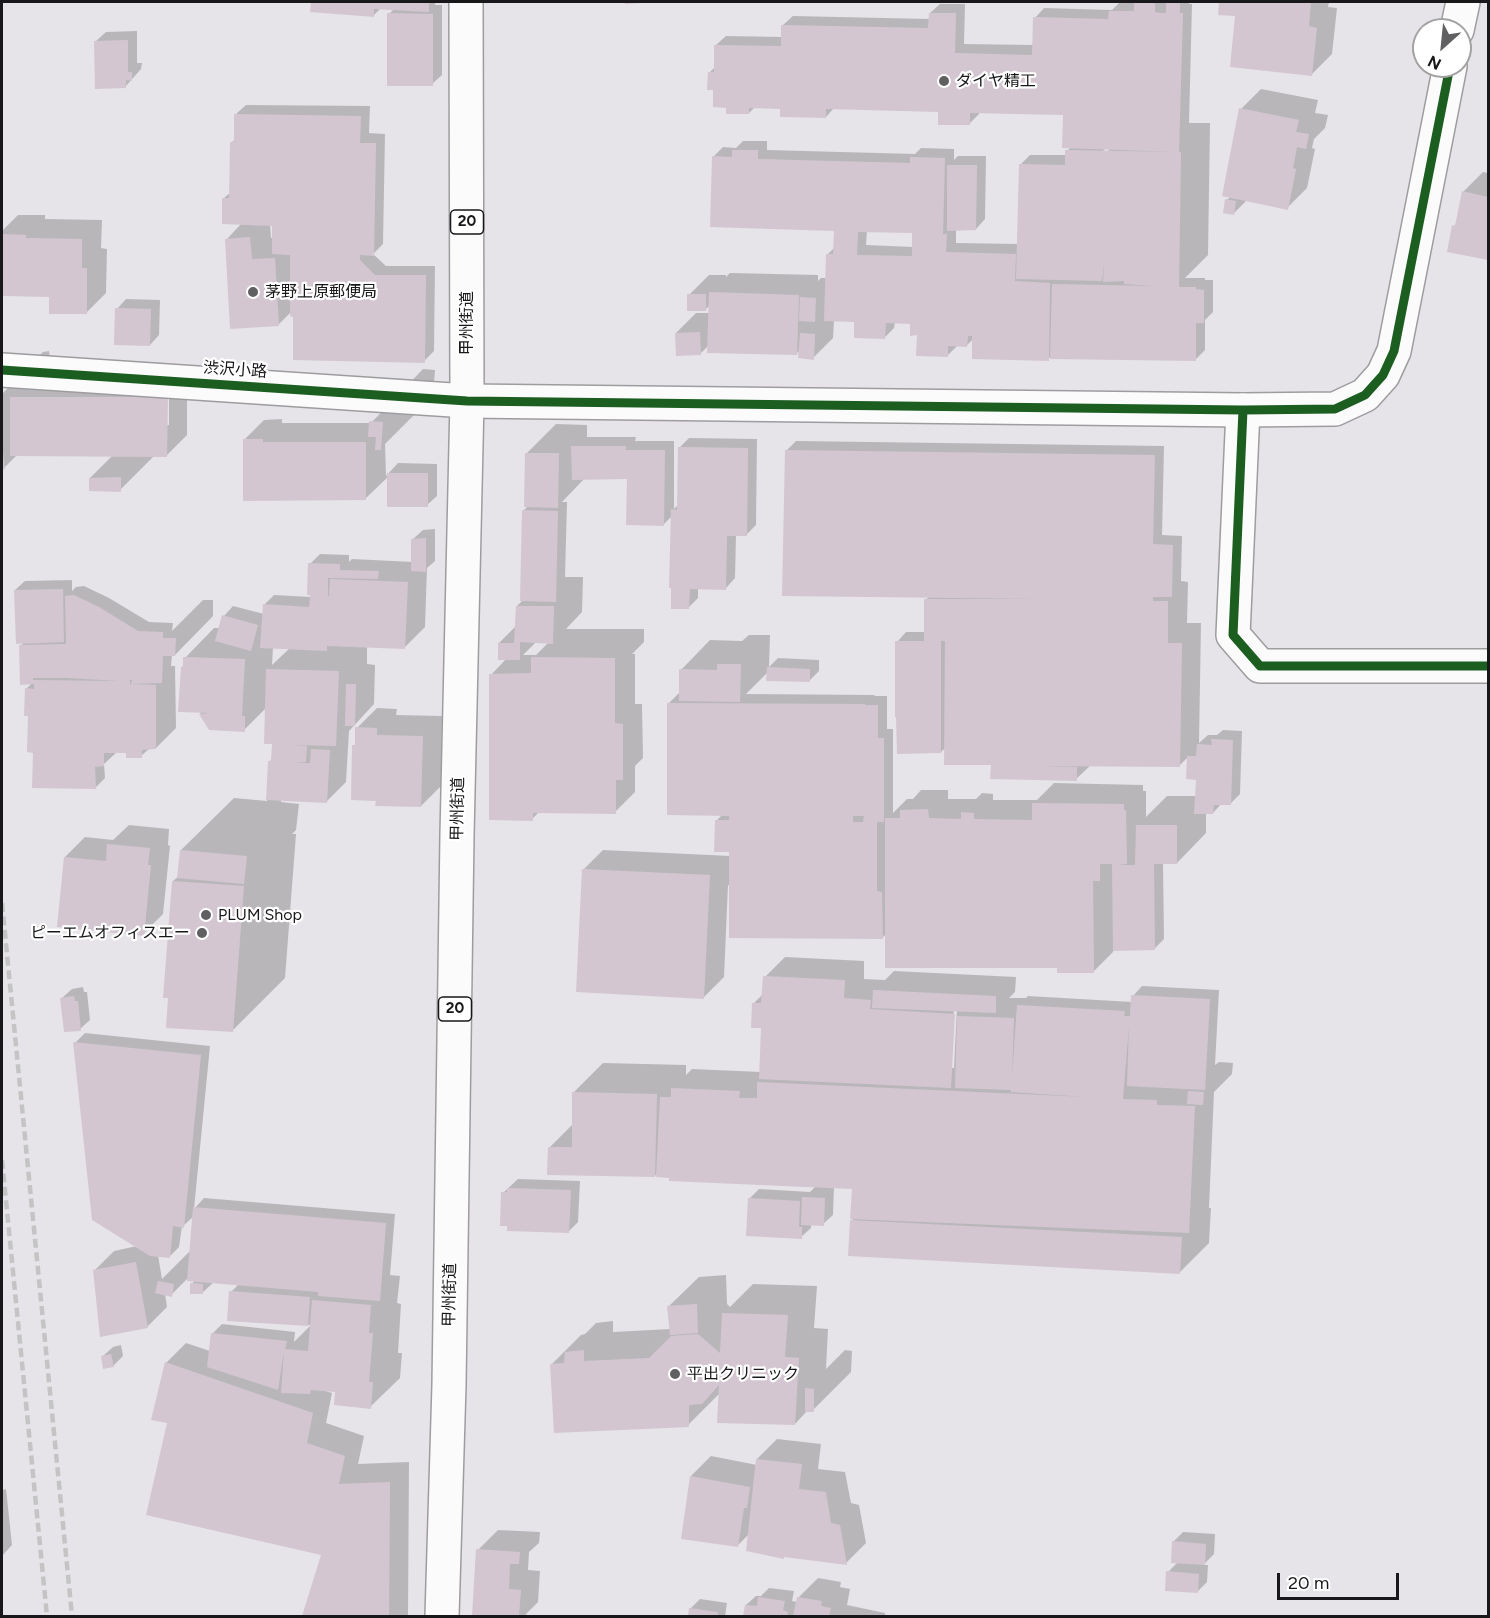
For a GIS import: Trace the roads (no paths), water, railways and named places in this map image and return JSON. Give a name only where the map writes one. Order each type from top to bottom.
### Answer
[{"type":"main road","name":"甲州街道","points":[[441,1617],[449,1385],[457,848],[467,401],[466,2]]},
{"type":"main road","points":[[1460,18],[1463,2]]},
{"type":"main road","name":"渋沢小路","points":[[2,370],[467,401],[1244,410],[1335,409],[1365,394],[1383,375],[1394,351],[1448,78]]},
{"type":"main road","points":[[1244,410],[1233,635],[1260,666],[1488,666]]},
{"type":"railway","points":[[2,903],[72,1616]]},
{"type":"railway","points":[[2,1160],[47,1616]]},
{"type":"place","name":"ダイヤ精工","points":[[944,81]]},
{"type":"place","name":"茅野上原郵便局","points":[[253,292]]},
{"type":"place","name":"PLUM Shop","points":[[206,915]]},
{"type":"place","name":"ピーエムオフィスエー","points":[[202,933]]},
{"type":"place","name":"平出クリニック","points":[[675,1374]]}]
